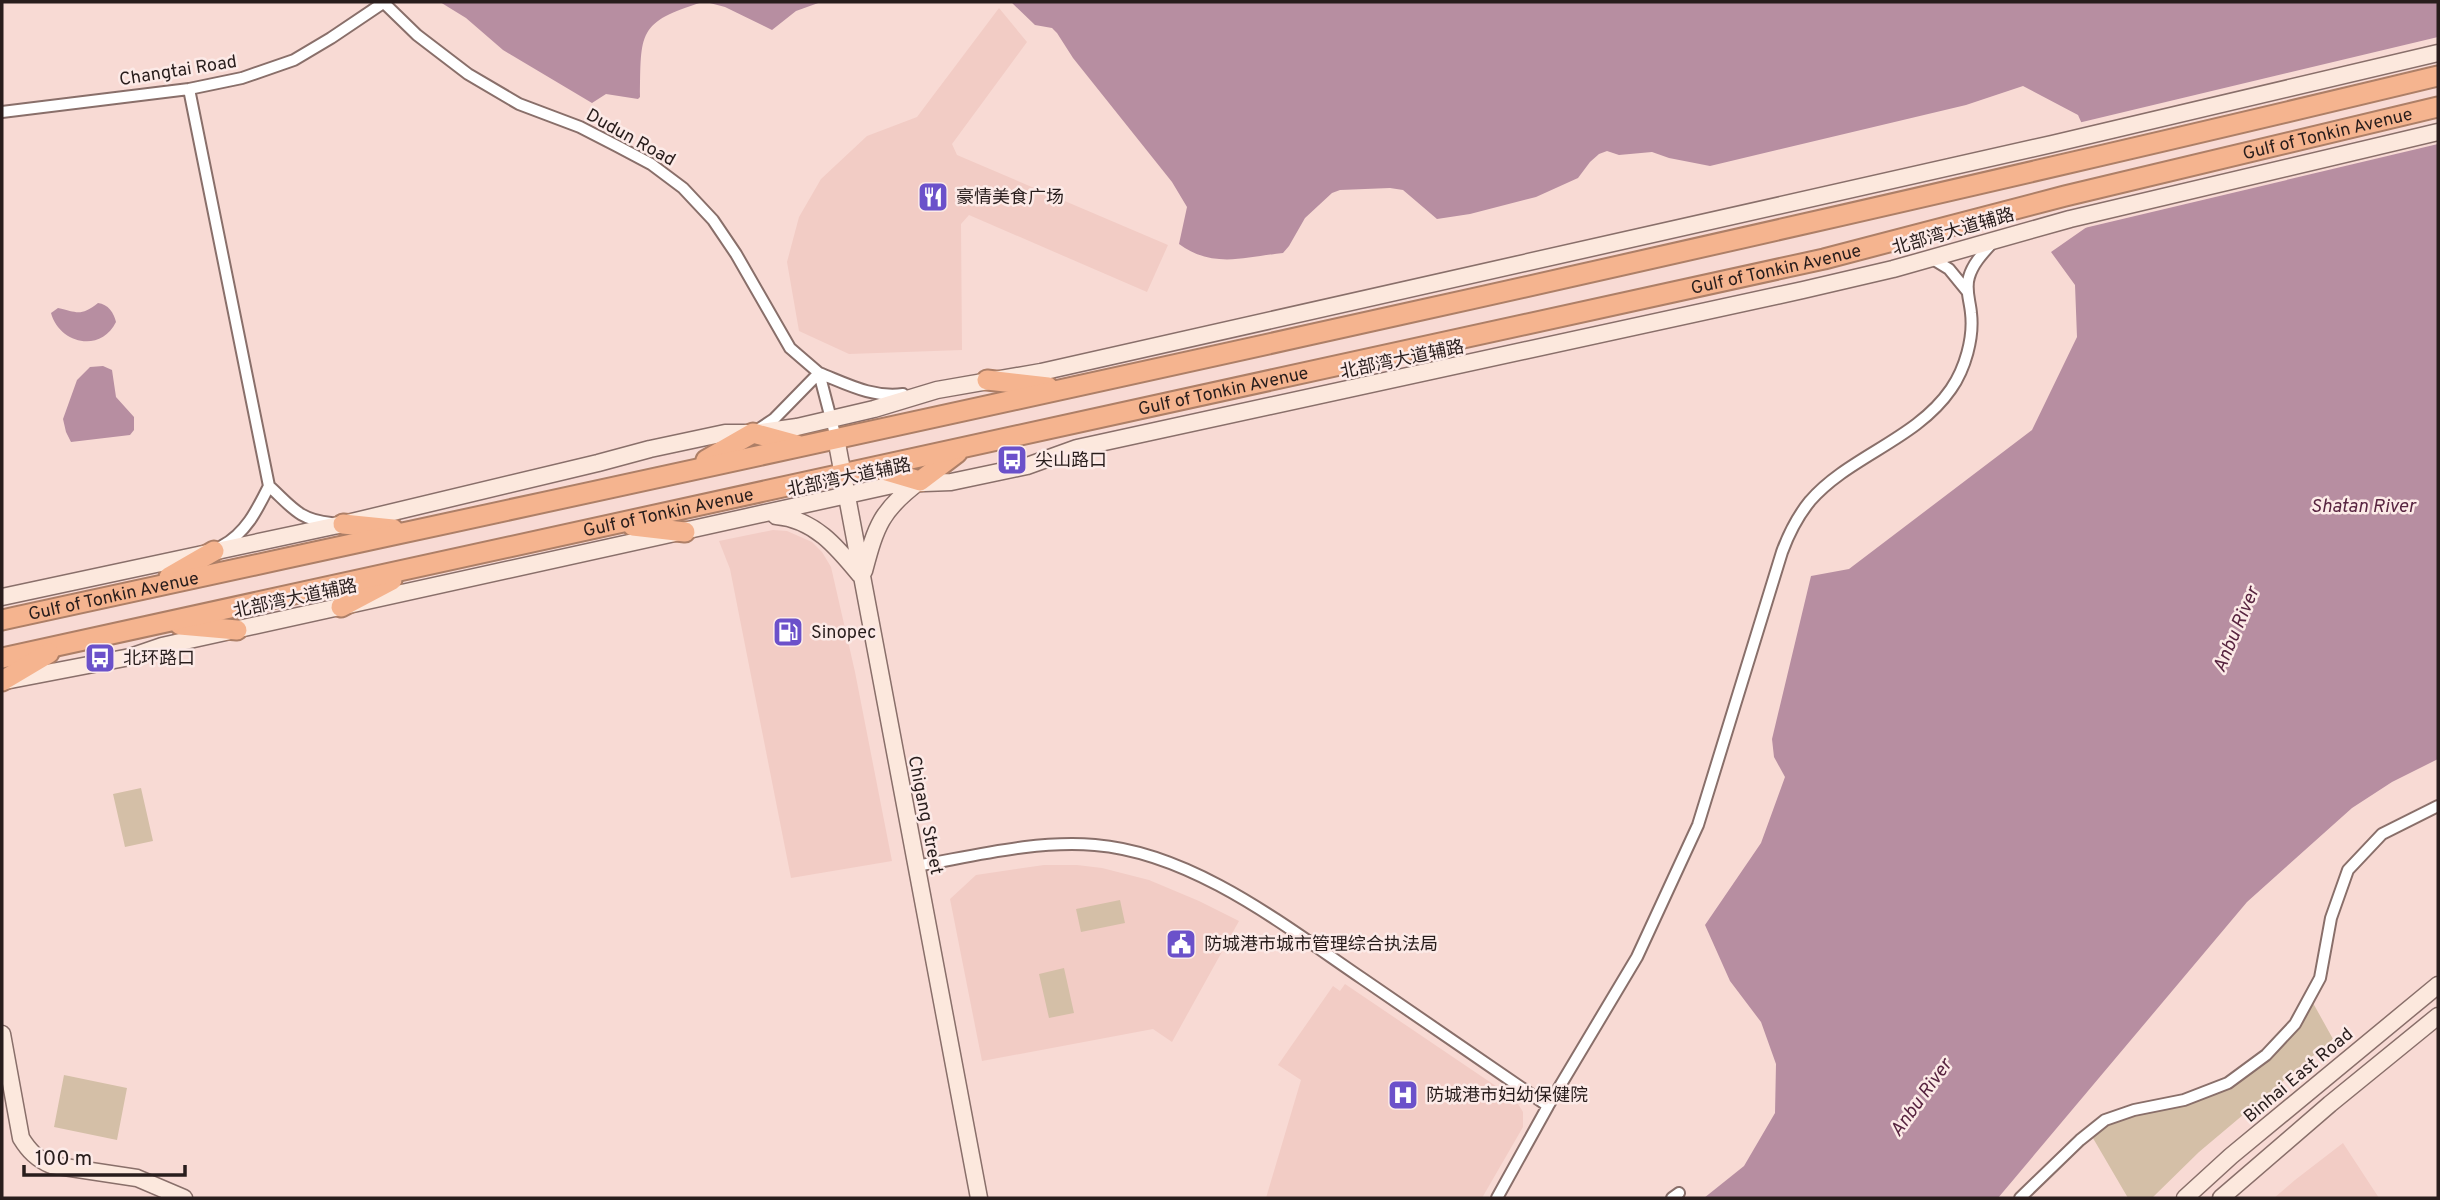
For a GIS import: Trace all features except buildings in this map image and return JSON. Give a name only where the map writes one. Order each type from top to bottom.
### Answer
[{"type":"highway","name":"Gulf of Tonkin Avenue","points":[[2,620],[802,446],[834,429],[1063,389],[1446,306],[2057,168],[2438,76]]},
{"type":"highway","name":"Gulf of Tonkin Avenue","points":[[2,658],[1824,259],[2065,196],[2438,107]]},
{"type":"highway","points":[[987,380],[1063,389]]},
{"type":"highway","points":[[688,471],[753,433],[802,446]]},
{"type":"highway","points":[[876,468],[920,481],[964,448]]},
{"type":"highway","points":[[343,524],[412,531]]},
{"type":"highway","points":[[618,524],[685,532]]},
{"type":"highway","points":[[152,587],[214,551]]},
{"type":"highway","points":[[341,607],[414,568]]},
{"type":"highway","points":[[161,623],[237,630]]},
{"type":"highway","points":[[2,682],[64,644]]},
{"type":"main road","points":[[2,597],[343,524],[725,433],[834,429],[937,390],[1054,369],[2052,144],[2438,53]]},
{"type":"main road","name":"北部湾大道辅路","points":[[2,682],[130,657],[162,646],[897,484],[920,481],[951,482],[1027,466],[1077,448],[1803,290],[2070,219],[2438,132]]},
{"type":"main road","name":"Chigang Street","points":[[834,429],[979,1198]]},
{"type":"main road","points":[[862,577],[875,529],[889,508],[920,481]]},
{"type":"main road","points":[[764,515],[790,517],[810,525],[836,545],[862,577]]},
{"type":"main road","name":"Binhai East Road","points":[[2185,1198],[2438,985]]},
{"type":"main road","points":[[2221,1198],[2438,1016]]},
{"type":"main road","points":[[2,1034],[21,1138],[28,1150],[51,1166],[137,1178],[184,1198]]},
{"type":"street","name":"Changtai Road","points":[[2,112],[189,89],[242,78],[294,60],[383,2]]},
{"type":"street","name":"Dudun Road","points":[[383,2],[417,35],[468,74],[519,104],[580,127],[640,158],[682,188],[713,220],[736,254],[790,348],[819,373],[866,392],[891,396],[937,390]]},
{"type":"street","points":[[189,89],[269,486],[310,521],[343,524]]},
{"type":"street","points":[[1497,1198],[1548,1106],[1637,957],[1698,825],[1792,525],[1811,500],[1837,478],[1934,410],[1951,389],[1963,367],[1970,341],[1972,316],[1967,291],[1969,277],[1973,267],[1998,237]]},
{"type":"street","points":[[1929,257],[1949,269],[1967,291]]},
{"type":"street","points":[[819,373],[834,429]]},
{"type":"street","points":[[753,433],[774,419],[819,373]]},
{"type":"street","points":[[214,551],[234,540],[253,517],[269,486]]},
{"type":"street","points":[[2020,1198],[2080,1140],[2105,1120],[2134,1110],[2184,1100],[2228,1083],[2266,1055],[2295,1024],[2320,978],[2330,918],[2348,870],[2382,834],[2438,806]]},
{"type":"street","points":[[916,866],[1057,844],[1097,845],[1159,858],[1250,901],[1548,1106]]},
{"type":"shaded area","name":"豪情美食广场","points":[[999,8],[1027,42],[952,144],[957,155],[1168,245],[1147,292],[969,215],[961,224],[962,350],[849,354],[799,331],[787,262],[799,217],[821,179],[867,136],[917,117]]},
{"type":"shaded area","points":[[773,530],[787,531],[812,542],[831,567],[855,672],[892,861],[791,878],[730,569],[719,541]]},
{"type":"shaded area","points":[[141,788],[153,841],[125,847],[113,794]]},
{"type":"shaded area","points":[[1044,865],[1102,868],[1149,880],[1239,921],[1172,1042],[1153,1029],[982,1061],[950,899],[976,875]]},
{"type":"shaded area","points":[[1120,900],[1125,923],[1081,932],[1076,909]]},
{"type":"shaded area","points":[[1064,968],[1074,1013],[1049,1018],[1039,974]]},
{"type":"shaded area","name":"防城港市妇幼保健院","points":[[1345,984],[1515,1099],[1523,1112],[1523,1127],[1482,1198],[1266,1198],[1301,1080],[1278,1065],[1333,986],[1340,991]]},
{"type":"shaded area","points":[[2313,1003],[2333,1039],[2199,1152],[2152,1198],[2128,1198],[2090,1133],[2109,1120],[2230,1084],[2289,1035]]},
{"type":"shaded area","points":[[64,1075],[127,1088],[117,1140],[54,1127]]},
{"type":"shaded area","points":[[2343,1143],[2379,1198],[2274,1198],[2295,1180]]},
{"type":"water","points":[[440,2],[703,2],[665,16],[647,33],[641,58],[638,99],[606,94],[592,103],[503,50],[466,18]]},
{"type":"water","points":[[706,2],[821,2],[796,11],[772,30],[725,7]]},
{"type":"water","points":[[1011,2],[2438,2],[2438,759],[2392,782],[2352,808],[2247,902],[1998,1198],[1704,1198],[1744,1166],[1775,1113],[1776,1064],[1761,1022],[1730,981],[1705,925],[1761,843],[1785,777],[1774,757],[1772,739],[1811,576],[1849,569],[2032,430],[2077,337],[2075,285],[2051,252],[2094,222],[2111,189],[2078,115],[2023,86],[1966,105],[1710,166],[1652,152],[1619,155],[1607,151],[1590,162],[1578,178],[1536,197],[1470,214],[1437,219],[1403,190],[1340,190],[1332,193],[1305,218],[1283,253],[1242,259],[1217,259],[1204,257],[1179,244],[1187,207],[1172,182],[1073,58],[1057,33],[1052,28],[1035,25]]},
{"type":"water","points":[[98,303],[110,309],[116,322],[109,332],[91,341],[81,341],[62,332],[51,313],[58,308],[82,312]]},
{"type":"water","points":[[103,366],[112,370],[116,397],[134,417],[134,430],[130,435],[71,442],[63,419],[77,380],[90,367]]},
{"type":"pier","points":[[2438,37],[2438,144],[2076,230],[2091,220],[2107,189],[2078,123]]},
{"type":"place","name":"豪情美食广场","points":[[933,197]]},
{"type":"place","name":"尖山路口","points":[[1012,460]]},
{"type":"place","name":"Sinopec","points":[[788,632]]},
{"type":"place","name":"北环路口","points":[[100,658]]},
{"type":"place","name":"防城港市城市管理综合执法局","points":[[1181,944]]},
{"type":"place","name":"防城港市妇幼保健院","points":[[1403,1095]]},
{"type":"water label","name":"Shatan River","points":[[2363,505]]},
{"type":"water label","name":"Anbu River","points":[[2235,629]]},
{"type":"water label","name":"Anbu River","points":[[1920,1097]]}]
